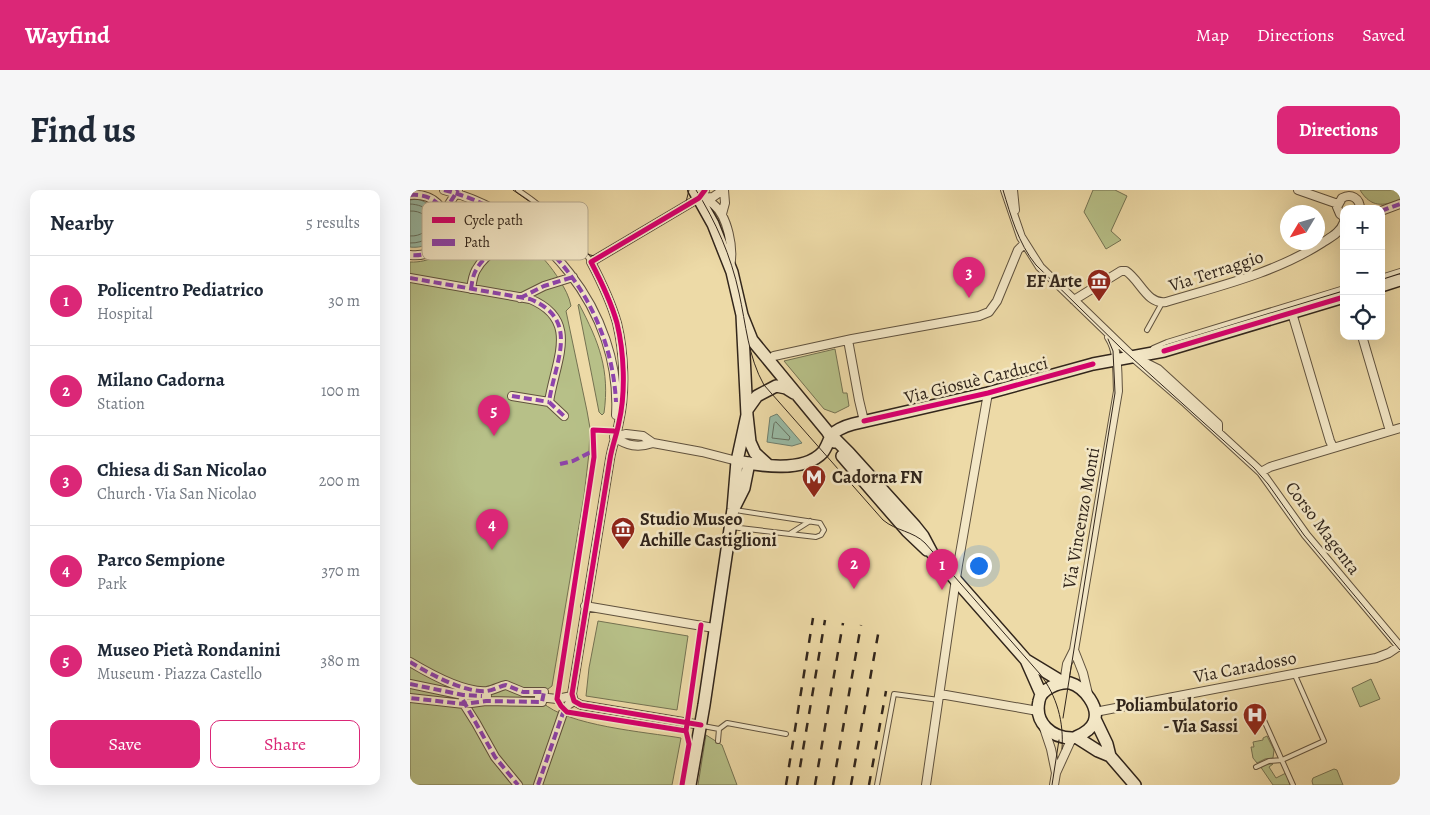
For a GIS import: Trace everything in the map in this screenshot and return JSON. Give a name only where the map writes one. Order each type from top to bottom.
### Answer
[{"type":"street","points":[[444,190],[457,192],[479,202]]},
{"type":"street","points":[[614,437],[619,422],[623,382],[620,342],[616,322],[602,283],[591,262],[700,193],[713,197],[723,190],[725,203],[722,214]]},
{"type":"street","points":[[1005,190],[1024,244],[1040,267],[1134,358],[1168,350],[1291,309],[1340,299]]},
{"type":"street","points":[[1013,190],[1015,222]]},
{"type":"street","points":[[1298,190],[1338,204]]},
{"type":"street","points":[[410,195],[419,192],[436,202]]},
{"type":"street","points":[[700,193],[722,214],[731,243],[730,267]]},
{"type":"street","points":[[700,193],[730,267],[742,315],[752,340],[831,435],[849,452],[915,526],[932,553],[1026,660],[1064,683],[1072,684],[1088,696]]},
{"type":"street","points":[[1340,213],[1338,211],[1338,204],[1346,193],[1357,200],[1359,205]]},
{"type":"street","points":[[1385,210],[1400,204]]},
{"type":"street","name":"Via Terraggio","points":[[1074,300],[1121,272],[1126,271],[1151,298],[1162,303],[1279,267],[1340,232]]},
{"type":"street","points":[[774,356],[848,340],[979,316],[989,312],[997,301],[1018,250],[1024,244]]},
{"type":"street","points":[[471,289],[476,269],[484,260]]},
{"type":"street","points":[[538,785],[562,713],[573,699],[585,606],[614,437],[616,404],[615,380],[609,352],[600,325],[588,300],[573,276],[559,260]]},
{"type":"street","points":[[520,298],[544,286],[573,276]]},
{"type":"street","points":[[410,278],[540,303],[555,317],[562,337],[549,402]]},
{"type":"street","points":[[1385,285],[1400,280]]},
{"type":"street","points":[[1291,309],[1333,447]]},
{"type":"street","points":[[742,315],[747,412],[752,448],[767,464]]},
{"type":"street","name":"Via Vincenzo Monti","points":[[1064,683],[1067,664],[1074,650],[1118,391],[1116,361],[1111,340],[1102,328]]},
{"type":"street","points":[[848,340],[864,421]]},
{"type":"street","points":[[1363,340],[1390,431]]},
{"type":"street","name":"Via Giosuè Carducci","points":[[831,435],[845,426],[864,421],[988,392],[1093,364],[1134,358]]},
{"type":"street","name":"Corso Magenta","points":[[1134,358],[1261,472],[1306,535],[1399,647]]},
{"type":"street","name":"Corso Magenta","points":[[1134,358],[1158,369],[1218,424],[1218,432]]},
{"type":"street","points":[[690,785],[701,725],[733,510],[737,460],[747,412],[758,396],[776,386],[786,388],[805,405]]},
{"type":"street","points":[[926,785],[988,392]]},
{"type":"street","points":[[512,396],[549,402],[564,416]]},
{"type":"street","points":[[1261,472],[1270,466],[1400,428]]},
{"type":"street","points":[[614,437],[630,445],[642,447],[653,443],[749,463],[787,466],[802,465],[822,453],[831,435]]},
{"type":"street","points":[[733,510],[739,502],[744,488],[749,463]]},
{"type":"street","points":[[585,606],[714,628]]},
{"type":"street","name":"Via Caradosso","points":[[1095,715],[1294,673],[1376,658],[1399,647]]},
{"type":"street","points":[[1074,650],[1083,673],[1088,696],[1110,756]]},
{"type":"street","points":[[1026,660],[1041,694]]},
{"type":"street","points":[[410,662],[471,690],[485,691],[506,685],[523,692],[544,692],[542,702],[410,698]]},
{"type":"street","points":[[1056,773],[1051,749],[1038,711],[1039,699],[1041,694],[1049,688],[1064,683]]},
{"type":"street","points":[[410,684],[463,700],[502,696],[573,699],[581,705],[701,725]]},
{"type":"street","points":[[500,686],[502,696]]},
{"type":"street","points":[[940,697],[1038,711]]},
{"type":"street","points":[[463,700],[499,765],[518,785]]},
{"type":"street","points":[[1054,785],[1056,773],[1074,738],[1089,729],[1095,715]]},
{"type":"street","points":[[1043,725],[1054,734],[1074,738],[1110,756],[1135,785]]},
{"type":"lane","points":[[518,190],[535,202]]},
{"type":"lane","points":[[588,258],[591,262]]},
{"type":"lane","points":[[1385,276],[1400,271]]},
{"type":"lane","points":[[1291,309],[1340,290]]},
{"type":"lane","points":[[1147,330],[1162,303]]},
{"type":"lane","points":[[730,527],[816,537],[821,535],[824,530],[820,523],[733,510]]},
{"type":"lane","points":[[790,534],[810,522]]},
{"type":"lane","points":[[1256,767],[1269,761],[1282,760],[1324,741],[1294,673]]},
{"type":"lane","points":[[878,785],[894,694],[940,697]]},
{"type":"lane","points":[[1250,720],[1263,718],[1293,785]]},
{"type":"lane","points":[[718,741],[719,729],[727,723],[786,734]]},
{"type":"lane","points":[[701,725],[719,729]]},
{"type":"green space","points":[[1093,190],[1115,190],[1127,196],[1111,231],[1121,240],[1106,249],[1084,212]]},
{"type":"green space","points":[[1360,190],[1398,190],[1400,200],[1388,204],[1373,203]]},
{"type":"green space","points":[[544,260],[564,287],[571,306],[566,311],[590,428],[589,453],[584,496],[552,686],[544,692],[542,702],[569,717],[588,722],[608,727],[681,738],[672,785],[410,785],[410,262]]},
{"type":"green space","points":[[579,304],[597,344],[604,370],[605,398],[604,413],[602,415],[599,412]]},
{"type":"green space","points":[[835,349],[843,393],[847,393],[849,406],[835,413],[824,409],[784,361]]},
{"type":"green space","points":[[598,621],[688,636],[677,710],[586,696]]},
{"type":"green space","points":[[1371,679],[1380,699],[1360,707],[1352,688]]},
{"type":"green space","points":[[706,735],[722,745],[737,785],[698,785]]},
{"type":"green space","points":[[1267,736],[1274,750],[1273,758],[1257,763],[1253,758],[1251,747],[1254,747],[1253,742],[1263,740]]},
{"type":"green space","points":[[1273,764],[1269,767],[1276,778],[1286,773],[1290,785],[1273,785],[1260,766]]},
{"type":"green space","points":[[1334,769],[1337,770],[1343,785],[1313,785],[1313,778]]},
{"type":"water","points":[[417,199],[424,202],[422,202],[421,246],[410,247],[410,200]]},
{"type":"water","points":[[777,414],[802,443],[792,446],[767,442],[770,417]]},
{"type":"tram line","points":[[513,190],[530,202]]},
{"type":"tram line","points":[[588,254],[599,257],[612,253],[676,214],[686,202],[689,190]]},
{"type":"tram line","points":[[696,190],[710,214],[727,253],[736,279],[754,363],[764,385],[883,520],[925,543],[1040,674],[1051,691],[1058,710],[1062,729],[1062,749]]},
{"type":"tram line","points":[[1003,190],[1024,248],[1036,265],[1122,349],[1254,468],[1268,484],[1304,535],[1400,650]]},
{"type":"tram line","points":[[1063,718],[1115,393],[1113,351],[1108,339]]},
{"type":"tram line","points":[[1052,785],[1059,740]]},
{"type":"railway","points":[[786,785],[813,618]]},
{"type":"railway","points":[[797,785],[825,620]]},
{"type":"railway","points":[[815,785],[843,623]]},
{"type":"railway","points":[[833,785],[861,625]]},
{"type":"railway","points":[[851,785],[879,629]]},
{"type":"railway","points":[[869,785],[886,691]]},
{"type":"marked path","points":[[444,190],[479,202]]},
{"type":"marked path","points":[[450,202],[458,190]]},
{"type":"marked path","points":[[410,195],[426,197],[435,202]]},
{"type":"marked path","points":[[1385,210],[1400,204]]},
{"type":"marked path","points":[[410,255],[422,254]]},
{"type":"marked path","points":[[471,289],[473,276],[483,260]]},
{"type":"marked path","points":[[557,260],[565,268],[585,298],[601,330],[611,365],[616,402]]},
{"type":"marked path","points":[[520,298],[544,286],[573,277]]},
{"type":"marked path","points":[[410,278],[530,299],[546,308],[555,318],[560,330],[561,343],[549,402]]},
{"type":"marked path","points":[[512,396],[549,402]]},
{"type":"marked path","points":[[549,402],[564,416]]},
{"type":"marked path","points":[[560,464],[573,461],[591,452]]},
{"type":"marked path","points":[[410,662],[437,677],[468,689],[487,691],[506,685],[523,692],[544,692],[542,702],[486,701],[464,704],[410,698]]},
{"type":"marked path","points":[[410,684],[463,695],[482,696]]},
{"type":"marked path","points":[[463,700],[495,757],[518,785]]},
{"type":"marked path","points":[[538,785],[566,708]]},
{"type":"cycle path","points":[[701,725],[581,705],[574,701],[572,694],[610,459],[623,398],[623,359],[617,323],[606,292],[591,262],[699,198],[705,190]]},
{"type":"cycle path","points":[[1164,351],[1340,298]]},
{"type":"cycle path","points":[[864,421],[988,393],[1093,364]]},
{"type":"cycle path","points":[[614,431],[593,430],[594,457],[557,699],[567,712],[686,731]]},
{"type":"cycle path","points":[[682,785],[689,744],[686,731],[701,625]]},
{"type":"place","name":"Chiesa di San Nicolao","points":[[969,298]]},
{"type":"place","name":"EF Arte","points":[[1099,302]]},
{"type":"place","name":"Museo Pietà Rondanini","points":[[494,436]]},
{"type":"place","name":"Cadorna FN","points":[[814,498]]},
{"type":"place","name":"Parco Sempione","points":[[492,550]]},
{"type":"place","name":"Studio Museo Achille Castiglioni","points":[[623,550]]},
{"type":"place","name":"Milano Cadorna","points":[[854,589]]},
{"type":"place","name":"Policentro Pediatrico","points":[[942,590]]},
{"type":"place","name":"Poliambulatorio - Via Sassi","points":[[1255,736]]}]
